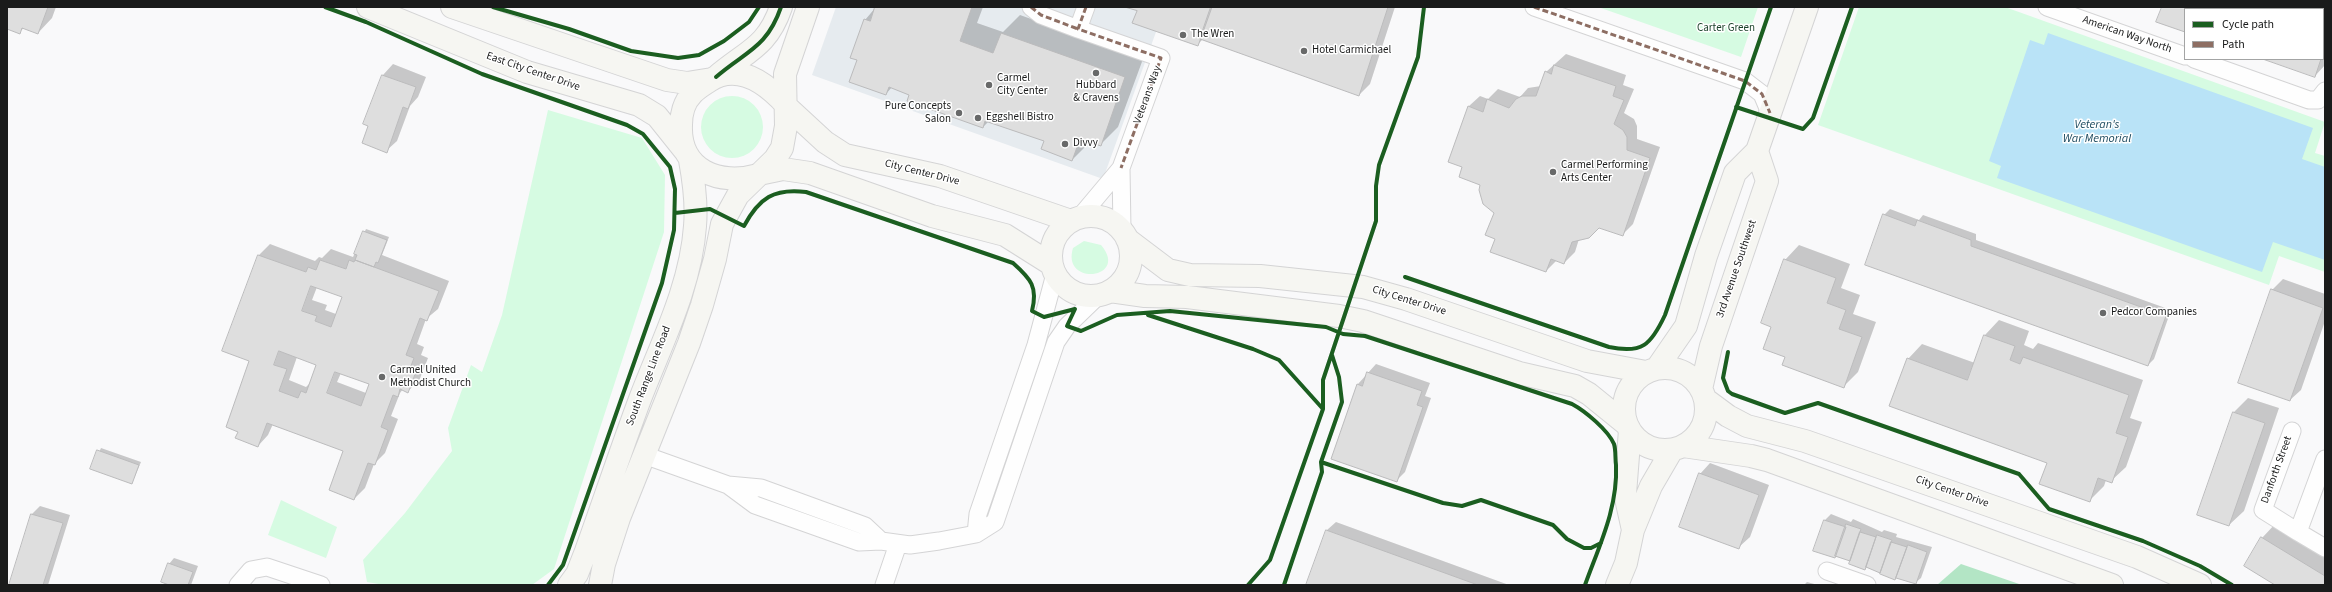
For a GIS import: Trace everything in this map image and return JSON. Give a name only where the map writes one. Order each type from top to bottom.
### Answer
[{"type":"street","name":"East City Center Drive","points":[[368,7],[527,72],[639,104],[657,116],[687,155]]},
{"type":"street","points":[[452,7],[667,80],[687,83],[734,74],[751,77],[765,85],[786,105]]},
{"type":"street","points":[[781,7],[773,27],[764,40],[691,94],[684,108],[681,126],[687,155],[703,170],[719,178],[737,180],[782,169],[810,173],[925,214],[1005,235],[1053,269]]},
{"type":"street","points":[[600,585],[610,544],[689,343],[702,305],[715,259],[722,224],[735,200],[775,159],[782,148],[786,134],[785,74],[808,7]]},
{"type":"street","points":[[1032,7],[1041,15],[1078,29],[1086,7]]},
{"type":"street","points":[[1534,7],[1745,81],[1762,94],[1770,113]]},
{"type":"street","points":[[1633,530],[1625,494],[1628,427],[1625,400],[1629,389],[1636,379],[1651,370],[1686,326],[1706,256],[1735,173],[1757,151],[1808,7]]},
{"type":"street","name":"American Way North","points":[[2047,7],[2184,56]]},
{"type":"street","name":"Veterans Way","points":[[1078,29],[1161,58],[1122,168]]},
{"type":"street","points":[[2197,60],[2309,100],[2322,96]]},
{"type":"street","name":"City Center Drive","points":[[786,105],[825,142],[845,154],[940,176],[1075,219]]},
{"type":"street","name":"3rd Avenue Southwest","points":[[1703,394],[1711,346],[1767,181],[1757,151]]},
{"type":"street","name":"South Range Line Road","points":[[569,585],[577,574],[586,551],[675,308],[687,270],[694,237],[696,211],[687,155]]},
{"type":"street","points":[[1122,168],[1075,219],[1063,227],[1054,239],[1050,253],[1053,269],[1061,284],[1072,292],[1084,296],[1104,294],[1187,297],[1339,316],[1363,321],[1519,373],[1575,386],[1599,401],[1628,427],[1640,441],[1648,446],[1660,450],[1677,448],[1751,456],[1767,460],[2112,585]]},
{"type":"street","points":[[644,455],[728,485],[761,488],[865,526],[881,541],[898,544],[939,541],[976,534],[995,522],[1056,342],[1067,326],[1104,294],[1120,283],[1127,274],[1131,256],[1124,234],[1122,168]]},
{"type":"street","points":[[1075,219],[1088,216],[1106,219],[1124,234]]},
{"type":"street","name":"City Center Drive","points":[[1124,234],[1168,270],[1190,275],[1260,276],[1363,287],[1406,298],[1587,361],[1651,370]]},
{"type":"street","points":[[976,534],[978,514],[1036,345],[1053,269]]},
{"type":"street","points":[[1617,585],[1626,563],[1633,530],[1651,486],[1677,448],[1693,440],[1701,430],[1706,418],[1703,394],[1690,375],[1669,367],[1651,370]]},
{"type":"street","name":"City Center Drive","points":[[1703,394],[1728,416],[1747,426],[1805,441],[2137,557],[2200,585]]},
{"type":"street","name":"Danforth Street","points":[[2292,431],[2263,510],[2298,532]]},
{"type":"street","points":[[2325,459],[2298,532],[2325,548]]},
{"type":"street","points":[[884,585],[898,544]]},
{"type":"street","points":[[238,585],[251,570],[267,567],[321,585]]},
{"type":"street","points":[[1828,571],[1867,585]]},
{"type":"shaded area","points":[[836,7],[1165,7],[1103,179],[812,75]]},
{"type":"green space","name":"Carter Green","points":[[1598,7],[1758,7],[1741,57]]},
{"type":"green space","points":[[1859,7],[2005,7],[2325,122],[2315,153],[2325,156],[2325,272],[2279,256],[2269,285],[1818,125]]},
{"type":"green space","points":[[732,96],[744,99],[754,105],[760,115],[763,127],[760,139],[754,149],[744,155],[732,158],[720,155],[710,149],[704,139],[701,127],[704,115],[710,105],[720,99]]},
{"type":"green space","points":[[548,110],[642,138],[665,175],[664,232],[554,569],[532,585],[384,585],[367,582],[363,560],[405,513],[452,451],[448,428],[471,365],[482,372],[502,315]]},
{"type":"green space","points":[[1084,241],[1101,245],[1108,256],[1107,265],[1102,271],[1093,274],[1084,273],[1076,269],[1072,260],[1073,248]]},
{"type":"green space","points":[[281,500],[337,527],[326,558],[268,535]]},
{"type":"green space","points":[[1961,564],[2022,585],[1937,585]]},
{"type":"water","name":"Veteran's War Memorial","points":[[2048,33],[2313,128],[2302,159],[2325,167],[2325,260],[2273,242],[2262,272],[1997,178],[2001,166],[1989,161],[2030,40],[2044,45]]},
{"type":"building","points":[[7,7],[48,7],[38,34],[22,28],[20,34],[7,29]]},
{"type":"building","name":"Carmel City Center","points":[[875,7],[972,7],[960,41],[993,53],[1001,33],[1125,77],[1101,146],[1080,139],[1072,161],[1041,149],[1044,141],[985,121],[983,128],[907,101],[909,95],[889,87],[886,95],[849,82],[857,60],[850,58],[864,19],[870,21]]},
{"type":"building","name":"The Wren","points":[[1125,7],[1212,7],[1198,46],[1132,23],[1137,11]]},
{"type":"building","name":"Hotel Carmichael","points":[[1211,7],[1388,7],[1359,96],[1200,39]]},
{"type":"building","points":[[2162,7],[2310,7],[2184,8],[2184,32],[2156,22]]},
{"type":"building","points":[[2324,20],[2325,21],[2324,50]]},
{"type":"building","points":[[2266,60],[2321,60],[2315,77]]},
{"type":"building","name":"Carmel Performing Arts Center","points":[[1554,65],[1616,86],[1613,96],[1624,100],[1614,124],[1623,130],[1627,137],[1627,150],[1650,158],[1623,236],[1599,228],[1589,238],[1572,242],[1564,264],[1551,259],[1546,272],[1490,252],[1495,239],[1485,235],[1494,213],[1483,204],[1479,190],[1480,185],[1459,177],[1462,167],[1448,162],[1468,106],[1483,112],[1487,99],[1509,108],[1516,99],[1522,96],[1536,96],[1545,71],[1551,74]]},
{"type":"building","points":[[382,75],[416,87],[408,109],[403,107],[387,153],[362,143],[368,126],[363,124]]},
{"type":"building","points":[[1883,214],[1915,226],[1917,220],[1971,240],[1971,246],[2166,316],[2148,366],[1865,265]]},
{"type":"building","points":[[363,231],[387,240],[378,263],[376,262],[374,267],[355,260],[357,255],[354,254]]},
{"type":"building","name":"Carmel United Methodist Church","points":[[258,255],[306,272],[308,267],[316,270],[320,260],[346,269],[349,260],[354,262],[355,260],[439,291],[427,321],[420,318],[406,355],[414,358],[411,366],[417,369],[408,393],[400,389],[398,397],[393,395],[381,427],[388,430],[375,465],[368,463],[354,500],[329,490],[343,451],[267,423],[258,447],[235,438],[238,432],[226,427],[249,361],[222,351]],"holes":[[[311,286],[342,297],[331,327],[315,321],[317,316],[302,311]],[[279,351],[316,365],[306,393],[301,391],[298,398],[279,391],[287,369],[274,365]],[[335,372],[369,384],[361,406],[327,393]]]},
{"type":"building","points":[[1784,259],[1836,278],[1827,303],[1846,310],[1839,329],[1862,337],[1844,388],[1782,365],[1785,357],[1763,349],[1771,327],[1761,323]]},
{"type":"building","points":[[2271,289],[2323,308],[2290,401],[2238,383]]},
{"type":"building","points":[[1984,335],[2015,346],[2010,360],[2020,364],[2023,357],[2129,395],[2116,433],[2128,437],[2112,483],[2098,478],[2090,502],[2039,484],[2047,463],[1889,406],[1907,358],[1967,380]]},
{"type":"building","points":[[1367,372],[1422,391],[1417,405],[1423,407],[1397,482],[1331,459],[1357,384],[1362,386]]},
{"type":"building","points":[[2233,412],[2265,423],[2229,526],[2197,515]]},
{"type":"building","points":[[97,450],[139,465],[132,484],[90,469]]},
{"type":"building","points":[[1699,473],[1759,495],[1739,549],[1679,527]]},
{"type":"building","points":[[31,514],[63,523],[43,585],[9,585]]},
{"type":"building","points":[[1824,520],[1846,527],[1835,558],[1813,551]]},
{"type":"building","points":[[1846,524],[1861,529],[1850,561],[1835,556]]},
{"type":"building","points":[[1326,530],[1478,585],[1306,585]]},
{"type":"building","points":[[1860,532],[1876,537],[1865,570],[1849,564]]},
{"type":"building","points":[[1877,535],[1892,540],[1880,573],[1866,567]]},
{"type":"building","points":[[2261,537],[2325,576],[2325,585],[2275,585],[2244,566]]},
{"type":"building","points":[[1891,542],[1907,547],[1895,580],[1880,574]]},
{"type":"building","points":[[1908,545],[1927,552],[1916,584],[1896,578]]},
{"type":"building","points":[[168,563],[193,572],[188,585],[169,585],[161,582]]},
{"type":"marked path","points":[[1031,7],[1041,15],[1078,29]]},
{"type":"marked path","points":[[1086,7],[1078,29],[1161,58],[1121,168]]},
{"type":"marked path","points":[[1534,7],[1745,81],[1762,94],[1770,113]]},
{"type":"cycle path","points":[[325,7],[366,22],[482,74],[627,125],[643,134],[670,167],[675,189],[674,230],[662,283],[563,565],[548,585]]},
{"type":"cycle path","points":[[493,7],[569,29],[631,51],[678,58],[699,55],[724,41],[749,22],[759,7]]},
{"type":"cycle path","points":[[716,77],[754,48],[762,40],[769,32],[781,7]]},
{"type":"cycle path","points":[[1248,585],[1270,560],[1323,409],[1323,380],[1376,221],[1376,186],[1379,165],[1418,57],[1424,7]]},
{"type":"cycle path","points":[[1405,277],[1609,347],[1630,349],[1638,348],[1644,345],[1655,334],[1665,315],[1771,7]]},
{"type":"cycle path","points":[[1736,107],[1803,129],[1813,118],[1852,7]]},
{"type":"cycle path","points":[[675,213],[710,209],[744,226],[756,208],[769,197],[785,192],[806,192],[1013,263],[1032,284],[1034,296],[1032,311],[1044,317],[1075,309],[1067,326],[1081,331],[1117,315],[1170,311],[1326,327],[1343,334],[1365,336],[1572,404],[1602,427],[1614,444],[1615,451],[1616,481],[1611,512],[1585,585]]},
{"type":"cycle path","points":[[1148,315],[1253,349],[1279,360],[1323,409]]},
{"type":"cycle path","points":[[1728,352],[1723,378],[1728,391],[1732,394],[1785,413],[1818,403],[2019,474],[2049,509],[2143,541],[2200,566],[2232,585]]},
{"type":"cycle path","points":[[1284,585],[1322,472],[1321,462],[1342,402],[1339,377],[1332,355]]},
{"type":"cycle path","points":[[1321,462],[1443,503],[1462,506],[1481,500],[1553,525],[1567,539],[1584,548],[1591,548],[1601,543]]},
{"type":"place","name":"The Wren","points":[[1183,35]]},
{"type":"place","name":"Hotel Carmichael","points":[[1304,51]]},
{"type":"place","name":"Hubbard & Cravens","points":[[1096,73]]},
{"type":"place","name":"Carmel City Center","points":[[989,85]]},
{"type":"place","name":"Pure Concepts Salon","points":[[959,113]]},
{"type":"place","name":"Eggshell Bistro","points":[[978,118]]},
{"type":"place","name":"Divvy","points":[[1065,144]]},
{"type":"place","name":"Carmel Performing Arts Center","points":[[1553,172]]},
{"type":"place","name":"Pedcor Companies","points":[[2103,313]]},
{"type":"place","name":"Carmel United Methodist Church","points":[[382,377]]}]
